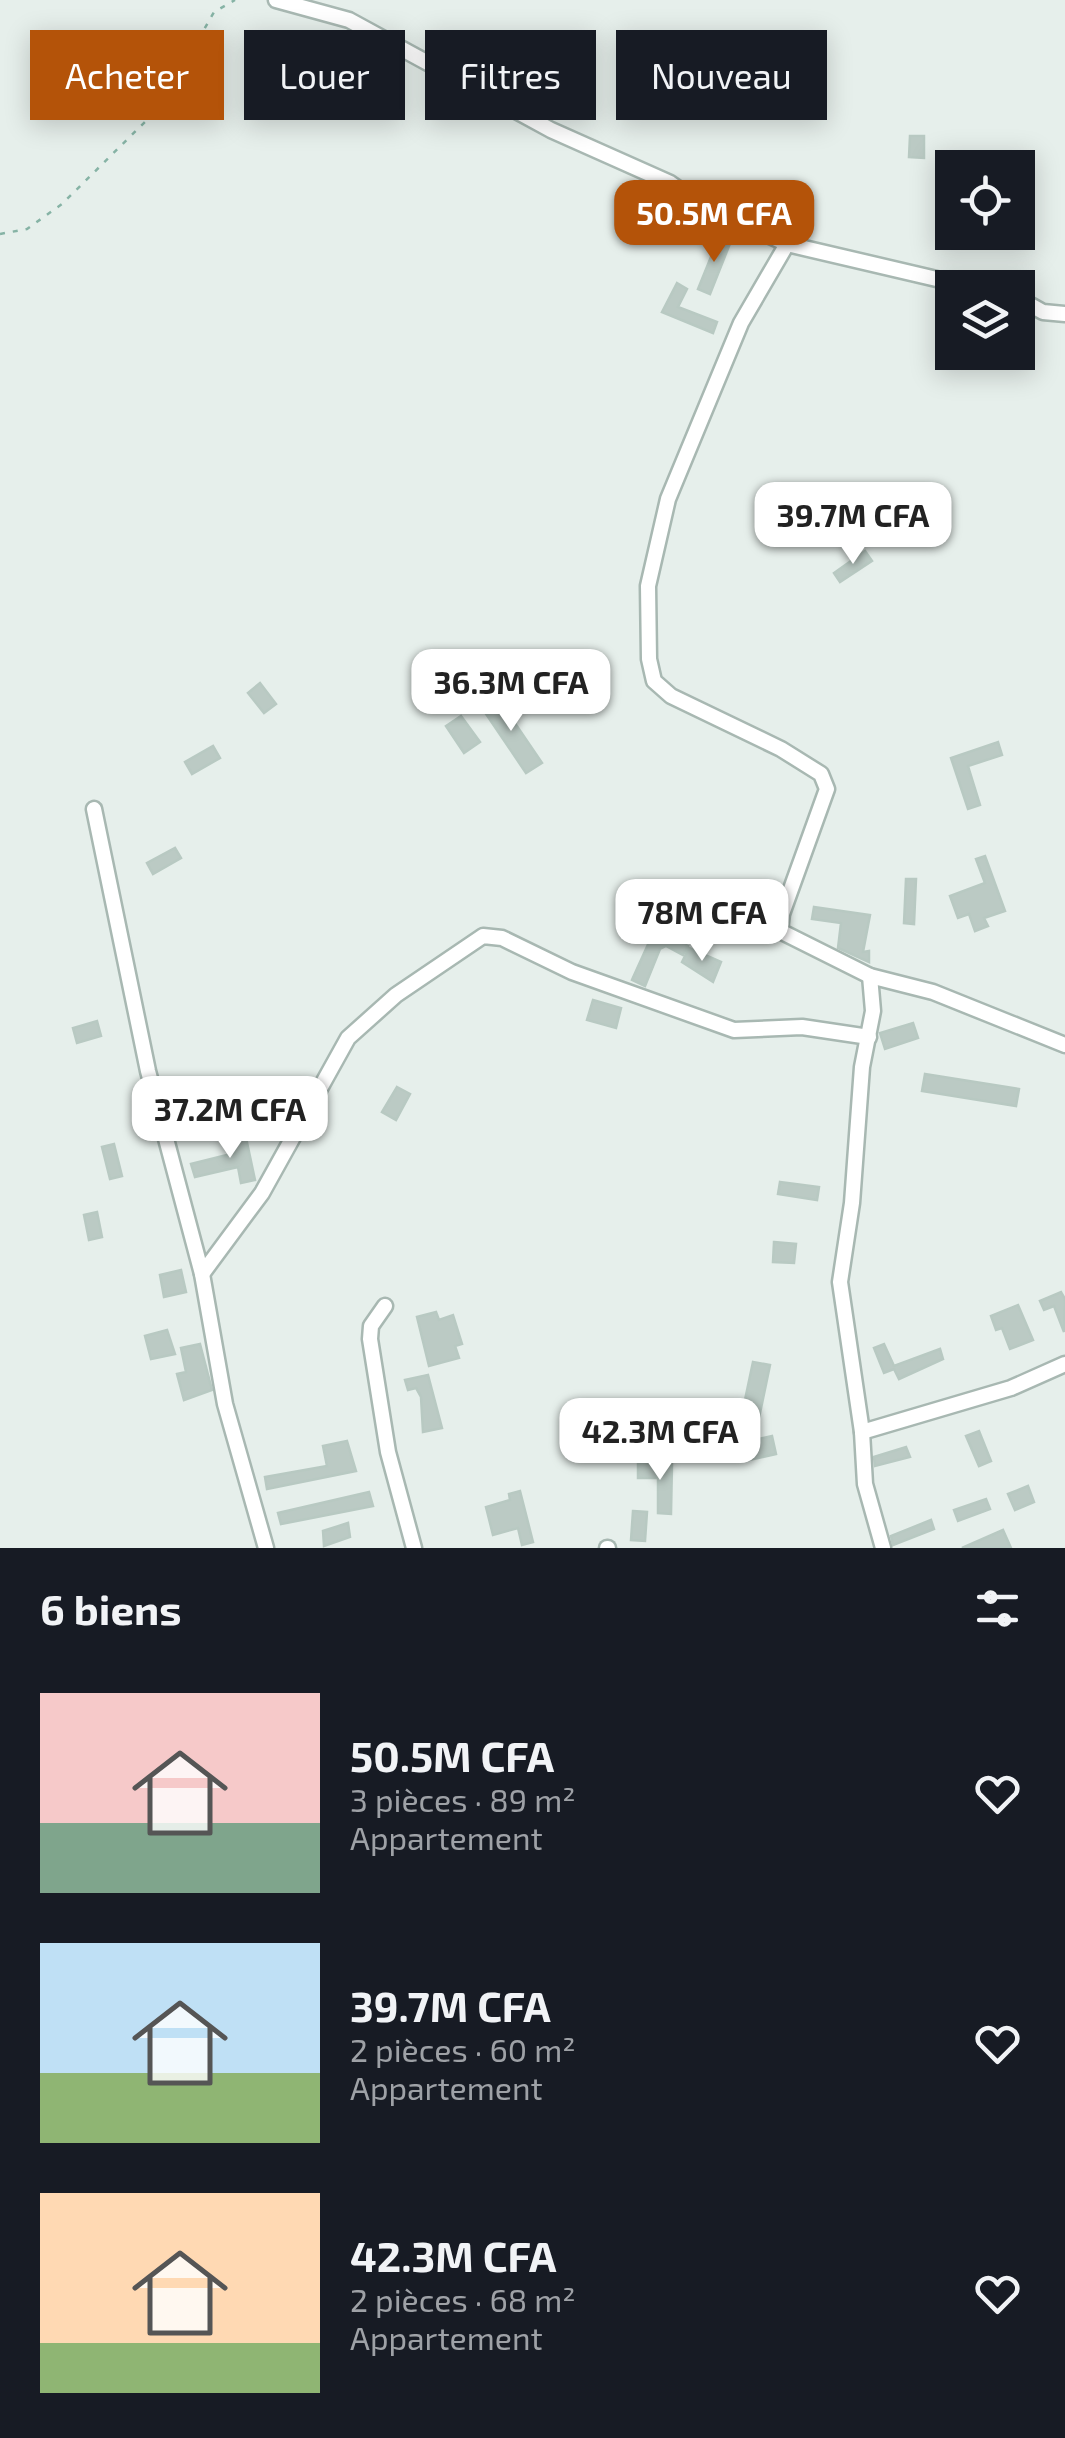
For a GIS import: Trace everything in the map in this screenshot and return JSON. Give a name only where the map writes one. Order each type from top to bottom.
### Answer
[{"type":"street","points":[[276,0],[349,20],[550,130],[788,244],[856,264],[935,277]]},
{"type":"street","points":[[788,244],[741,323],[668,499],[648,586],[649,660],[654,681],[671,696],[740,726],[821,774],[828,789],[782,914],[780,931],[870,976],[933,992],[1065,1044]]},
{"type":"street","points":[[1035,308],[1065,314]]},
{"type":"street","points":[[94,809],[148,1071],[202,1274],[225,1404],[266,1548]]},
{"type":"street","points":[[202,1274],[262,1192],[348,1038],[396,994],[483,936],[502,938],[572,972],[734,1030],[802,1027],[869,1037]]},
{"type":"street","points":[[870,976],[873,1011],[862,1067],[852,1203],[840,1282],[862,1432],[865,1484],[882,1548]]},
{"type":"street","points":[[385,1306],[370,1326],[370,1339],[388,1452],[414,1548]]},
{"type":"street","points":[[862,1432],[1011,1388],[1065,1364]]},
{"type":"path","points":[[0,234],[27,230],[62,204],[160,107],[214,12],[234,0]]},
{"type":"building","points":[[910,136],[924,136],[924,158],[909,157]]},
{"type":"building","points":[[719,237],[731,241],[710,294],[698,289]]},
{"type":"building","points":[[677,283],[687,289],[678,307],[717,322],[713,333],[662,312]]},
{"type":"building","points":[[865,551],[872,561],[840,582],[834,573]]},
{"type":"building","points":[[260,683],[276,704],[264,713],[248,693]]},
{"type":"building","points":[[495,694],[542,763],[526,773],[480,705]]},
{"type":"building","points":[[461,716],[480,742],[464,753],[446,726]]},
{"type":"building","points":[[998,742],[1002,755],[968,766],[980,805],[968,809],[951,758]]},
{"type":"building","points":[[213,746],[220,758],[192,774],[185,762]]},
{"type":"building","points":[[175,848],[181,858],[153,874],[147,863]]},
{"type":"building","points":[[985,856],[1005,911],[984,918],[988,926],[975,931],[969,914],[958,918],[950,896],[985,883],[976,859]]},
{"type":"building","points":[[906,879],[916,879],[914,924],[904,923]]},
{"type":"building","points":[[814,907],[870,915],[863,952],[869,951],[869,962],[838,948],[841,923],[812,919]]},
{"type":"building","points":[[655,929],[688,946],[683,955],[666,946],[660,949],[645,986],[632,980]]},
{"type":"building","points":[[689,948],[721,962],[713,982],[682,962]]},
{"type":"building","points":[[593,1000],[621,1008],[616,1028],[587,1020]]},
{"type":"building","points":[[97,1021],[101,1036],[77,1043],[73,1028]]},
{"type":"building","points":[[913,1023],[918,1038],[885,1049],[880,1033]]},
{"type":"building","points":[[925,1074],[1019,1089],[1016,1106],[922,1091]]},
{"type":"building","points":[[397,1087],[410,1094],[396,1120],[382,1112]]},
{"type":"building","points":[[245,1133],[255,1180],[241,1183],[238,1167],[195,1177],[191,1164],[235,1153],[231,1136]]},
{"type":"building","points":[[114,1144],[122,1176],[110,1179],[102,1147]]},
{"type":"building","points":[[780,1182],[819,1187],[817,1200],[778,1194]]},
{"type":"building","points":[[97,1212],[102,1237],[89,1240],[84,1215]]},
{"type":"building","points":[[774,1242],[796,1244],[794,1263],[773,1262]]},
{"type":"building","points":[[181,1270],[186,1292],[164,1297],[160,1275]]},
{"type":"building","points":[[1061,1292],[1065,1299],[1064,1332],[1054,1306],[1044,1310],[1040,1301]]},
{"type":"building","points":[[1018,1305],[1033,1340],[1010,1349],[1002,1328],[996,1330],[991,1316]]},
{"type":"building","points":[[436,1312],[439,1320],[453,1315],[462,1344],[455,1346],[459,1358],[429,1366],[417,1317]]},
{"type":"building","points":[[167,1330],[175,1354],[151,1359],[145,1336]]},
{"type":"building","points":[[200,1344],[212,1390],[184,1400],[177,1374],[186,1372],[181,1348]]},
{"type":"building","points":[[884,1344],[894,1366],[940,1349],[943,1359],[899,1379],[894,1369],[884,1373],[874,1348]]},
{"type":"building","points":[[753,1362],[770,1365],[759,1418],[742,1414]]},
{"type":"building","points":[[428,1375],[442,1428],[423,1432],[421,1397],[416,1388],[408,1390],[405,1380]]},
{"type":"building","points":[[979,1431],[991,1461],[979,1466],[966,1436]]},
{"type":"building","points":[[772,1436],[776,1454],[749,1460],[745,1442]]},
{"type":"building","points":[[347,1441],[356,1471],[267,1489],[265,1477],[327,1466],[323,1446]]},
{"type":"building","points":[[906,1447],[910,1457],[875,1466],[874,1457]]},
{"type":"building","points":[[638,1463],[672,1464],[671,1514],[658,1513],[658,1478],[638,1478]]},
{"type":"building","points":[[1028,1486],[1034,1502],[1015,1510],[1008,1494]]},
{"type":"building","points":[[520,1491],[533,1542],[522,1545],[518,1528],[493,1535],[486,1507],[510,1500],[509,1494]]},
{"type":"building","points":[[369,1492],[373,1506],[281,1524],[278,1513]]},
{"type":"building","points":[[986,1499],[990,1509],[958,1521],[954,1510]]},
{"type":"building","points":[[633,1511],[647,1512],[645,1541],[631,1540]]},
{"type":"building","points":[[931,1520],[934,1529],[893,1545],[891,1536]]},
{"type":"building","points":[[348,1523],[350,1537],[324,1546],[323,1531]]},
{"type":"building","points":[[1003,1530],[1011,1548],[962,1548]]}]
